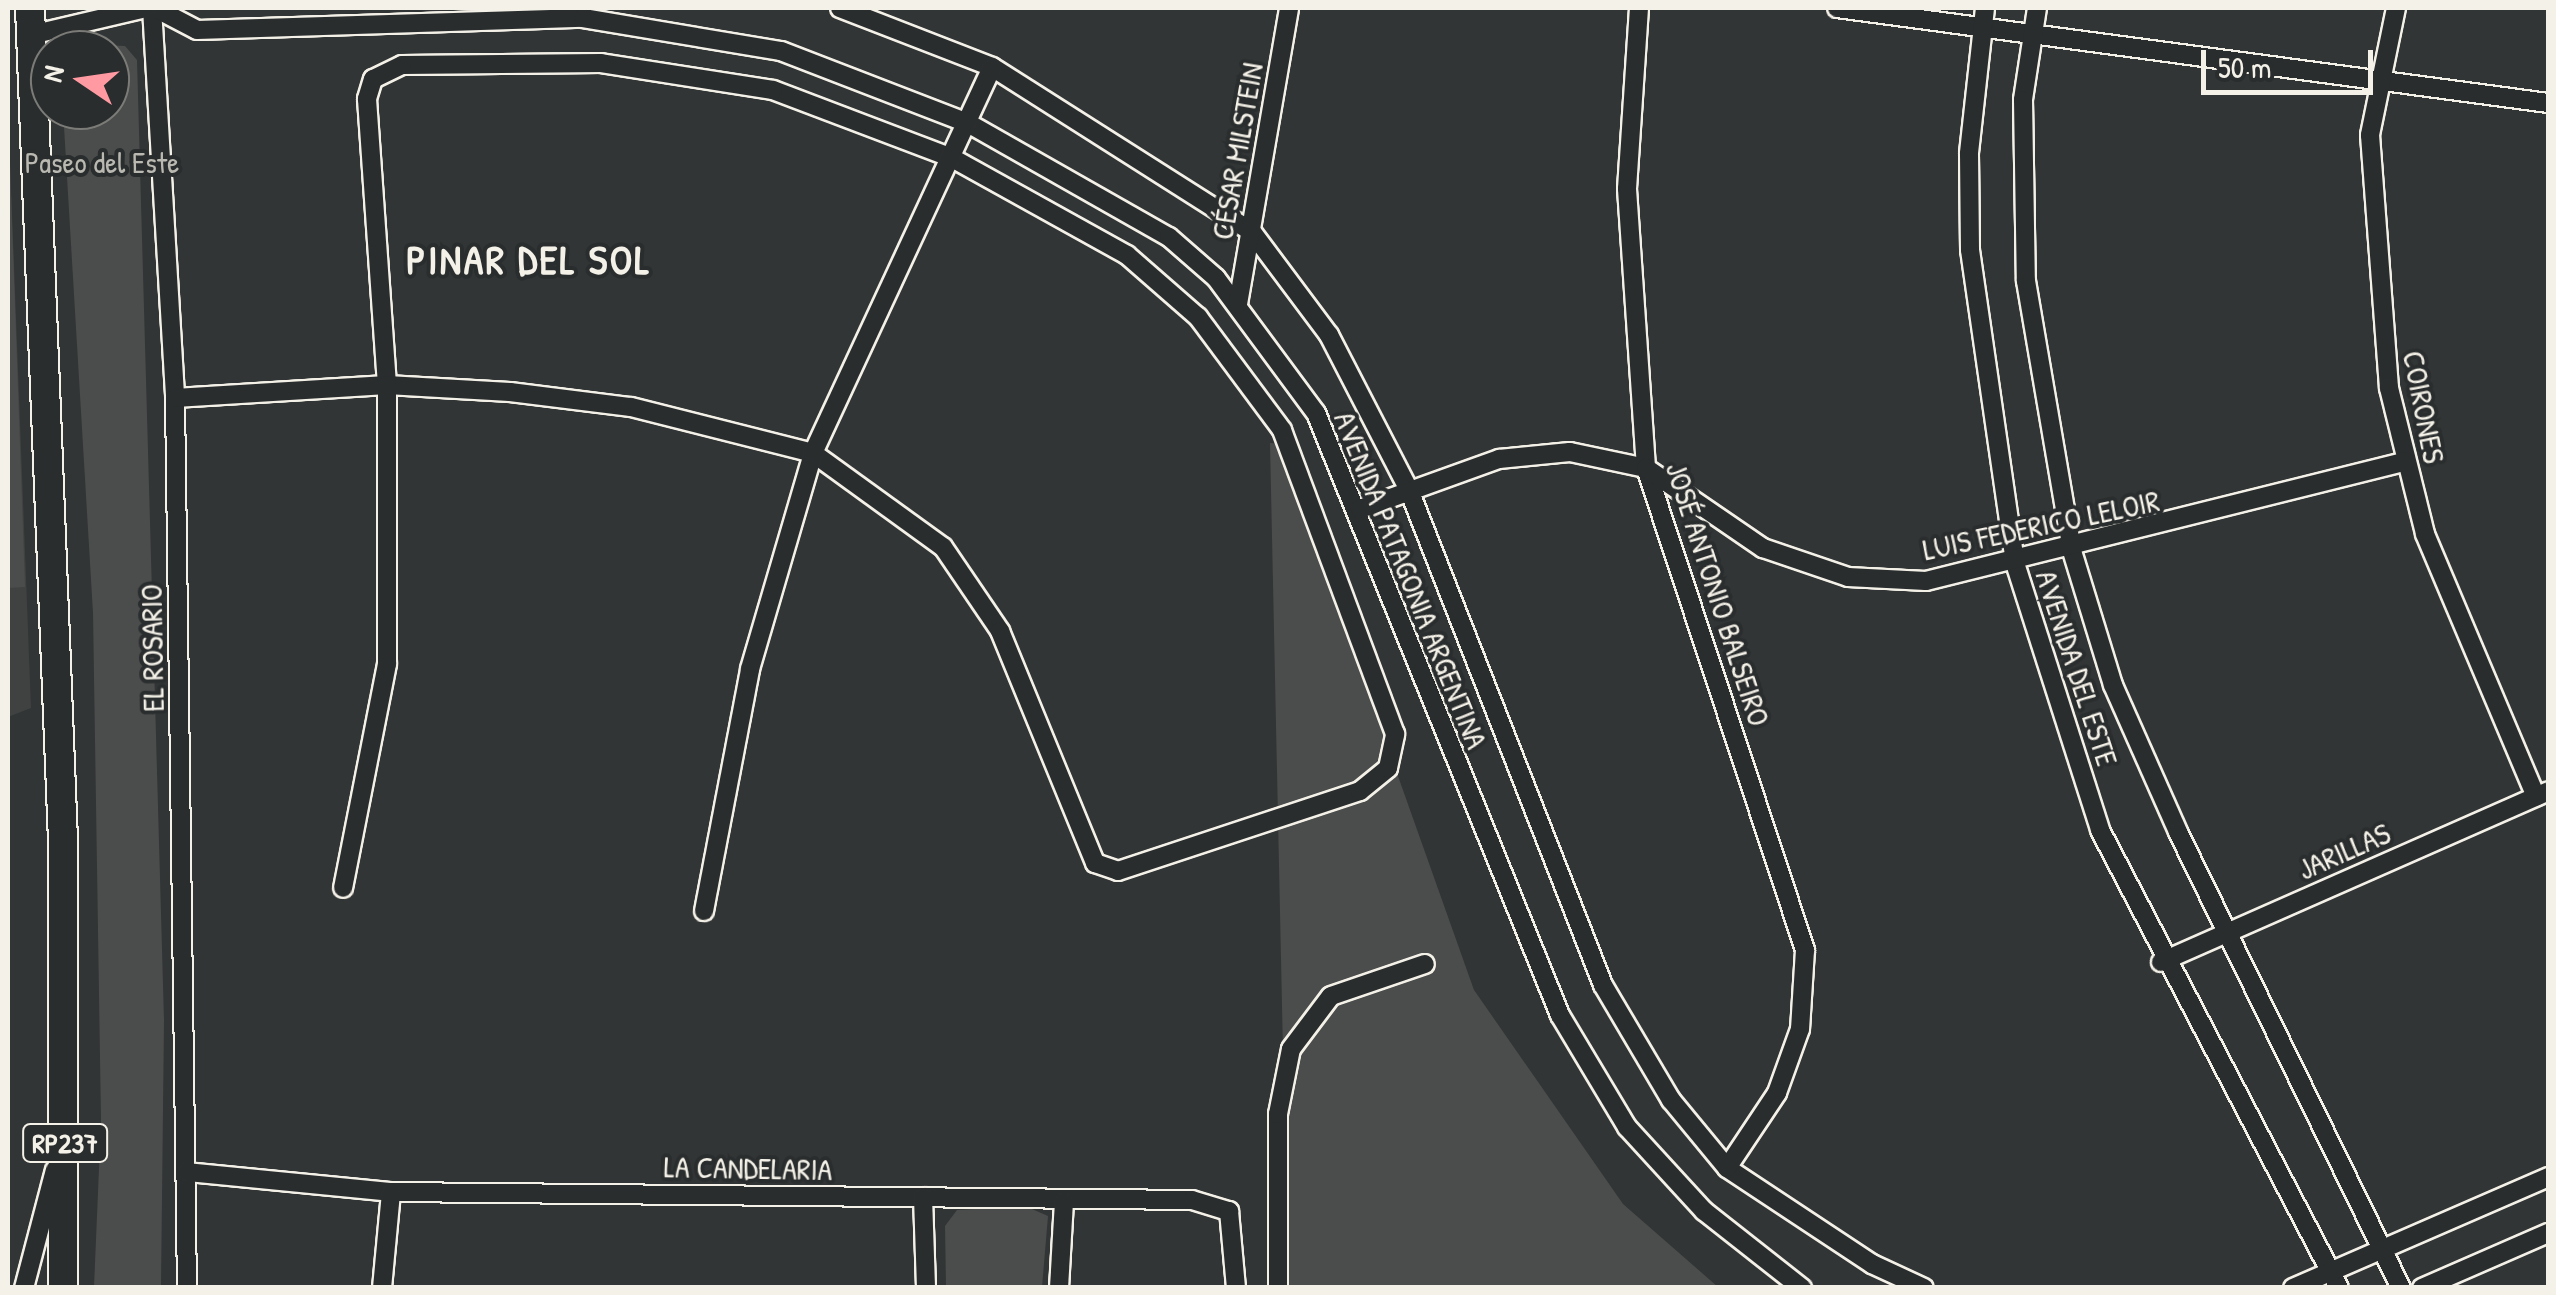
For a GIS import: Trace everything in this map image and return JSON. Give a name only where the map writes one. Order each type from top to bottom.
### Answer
[{"type":"main road","name":"RP237","points":[[30,21],[63,842],[62,1288]]},
{"type":"street","points":[[30,21],[151,8]]},
{"type":"street","name":"AVENIDA PATAGONIA ARGENTINA","points":[[151,8],[198,30],[494,16],[688,31],[884,84],[968,123],[1169,237],[1238,304],[1287,365],[1360,509],[1560,1014],[1627,1127],[1704,1211],[1802,1288]]},
{"type":"street","name":"EL ROSARIO","points":[[151,8],[175,398],[187,1288]]},
{"type":"street","name":"AVENIDA PATAGONIA ARGENTINA","points":[[840,8],[992,68],[1252,232],[1329,335],[1410,490],[1603,985],[1671,1100],[1727,1168],[1872,1264],[1924,1288]]},
{"type":"street","name":"CÉSAR MILSTEIN","points":[[1238,304],[1289,8]]},
{"type":"street","name":"JOSÉ ANTONIO BALSEIRO","points":[[1638,8],[1627,189],[1646,468],[1805,950],[1800,1030],[1778,1093],[1727,1168]]},
{"type":"street","points":[[1838,8],[2548,103]]},
{"type":"street","name":"AVENIDA DEL ESTE","points":[[1985,8],[1980,29],[1970,250],[2015,564],[2100,830],[2161,962],[2334,1280]]},
{"type":"street","name":"AVENIDA DEL ESTE","points":[[2037,8],[2023,100],[2026,281],[2072,552],[2113,685],[2228,932],[2402,1288]]},
{"type":"street","name":"COIRONES","points":[[2396,8],[2370,135],[2374,264],[2406,462],[2425,534],[2542,794]]},
{"type":"street","points":[[175,398],[387,385],[631,408],[813,453],[952,561],[1000,630],[1095,863],[1149,866],[1360,791],[1388,768],[1395,734],[1282,430],[1237,364],[1127,255],[952,158],[773,90],[602,63],[402,65],[372,79],[367,99],[387,385],[387,664],[343,888]]},
{"type":"street","points":[[704,911],[750,669],[813,453],[992,68]]},
{"type":"street","name":"LUIS FEDERICO LELOIR","points":[[1360,509],[1498,459],[1570,452],[1646,468],[1763,548],[1848,577],[1926,581],[2072,552],[2406,462]]},
{"type":"street","name":"JARILLAS","points":[[2161,962],[2542,794]]},
{"type":"street","points":[[1278,1288],[1278,1114],[1291,1049],[1331,996],[1425,964]]},
{"type":"street","points":[[24,1288],[65,1130]]},
{"type":"street","name":"LA CANDELARIA","points":[[187,1172],[390,1192],[1064,1202],[1192,1200],[1229,1211],[1236,1288]]},
{"type":"street","points":[[2293,1288],[2334,1280],[2383,1249],[2548,1177]]},
{"type":"street","points":[[382,1288],[390,1192]]},
{"type":"street","points":[[923,1197],[926,1288]]},
{"type":"street","points":[[1059,1288],[1064,1202]]},
{"type":"street","points":[[2422,1288],[2548,1233]]},
{"type":"shaded area","points":[[8,109],[31,708],[8,717]]},
{"type":"green space","name":"Paseo del Este","points":[[130,52],[137,60],[164,1020],[161,1287],[94,1287],[101,1121],[93,613],[64,130],[130,130]]},
{"type":"green space","points":[[8,109],[25,587],[8,588]]},
{"type":"green space","points":[[1270,443],[1280,444],[1474,990],[1623,1204],[1718,1287],[1288,1287]]},
{"type":"green space","points":[[1025,1206],[1048,1216],[1042,1287],[946,1287],[945,1226],[957,1210]]},
{"type":"district","name":"PINAR DEL SOL","points":[[529,259]]}]
